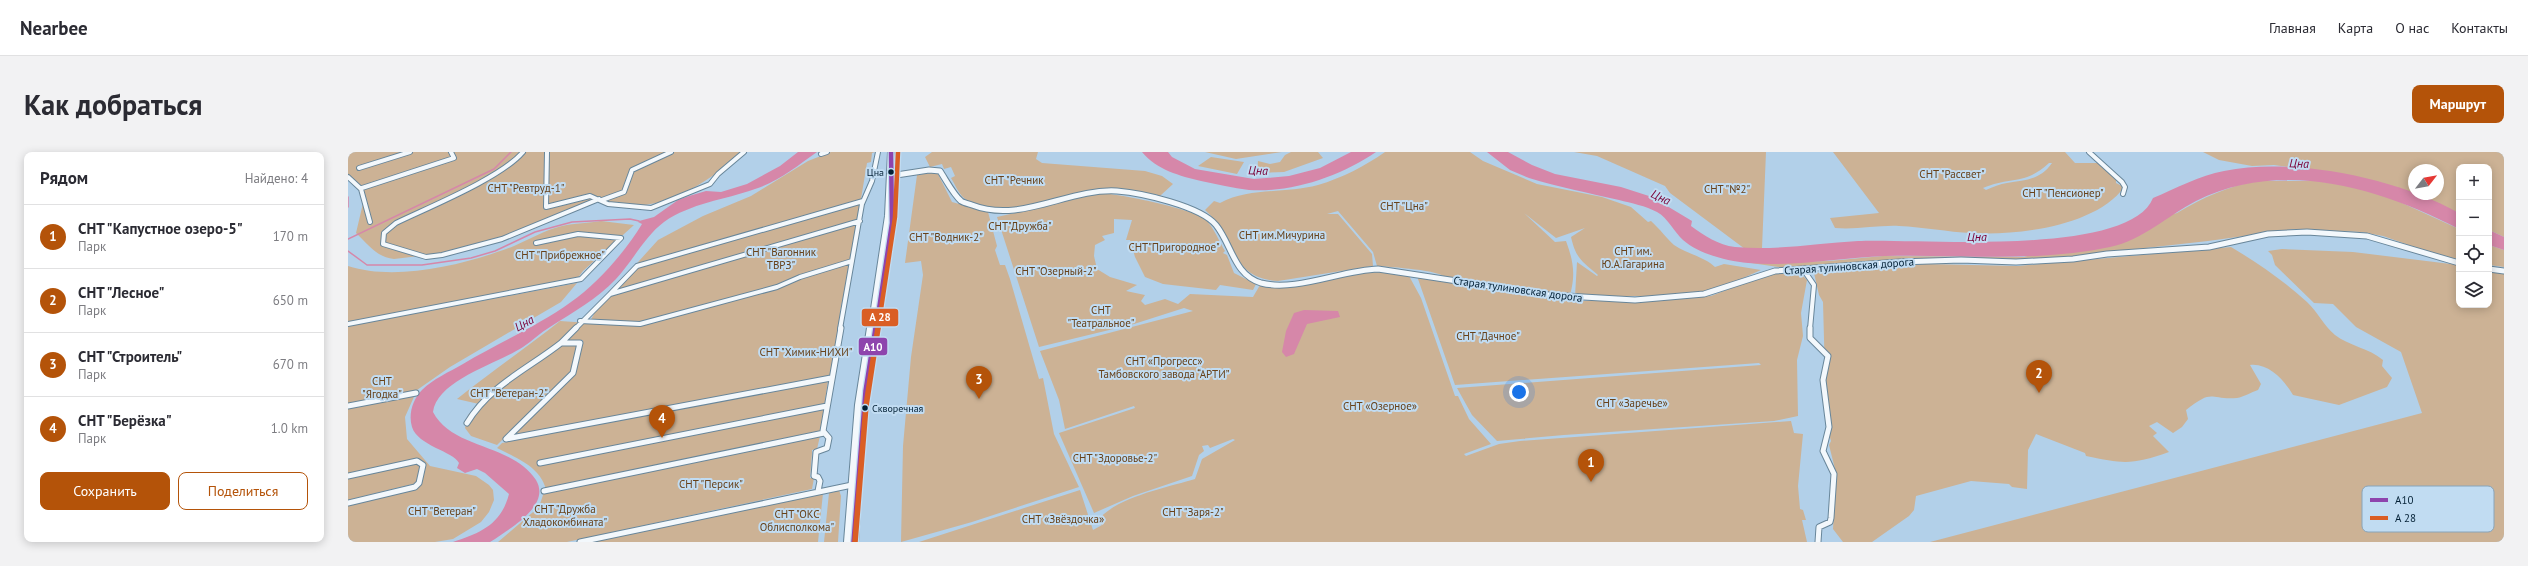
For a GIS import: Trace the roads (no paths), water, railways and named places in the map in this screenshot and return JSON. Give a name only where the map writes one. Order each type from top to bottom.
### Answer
[{"type":"main road","points":[[848,542],[860,399],[887,222],[891,152]]},
{"type":"main road","points":[[854,542],[865,398],[892,223],[890,177]]},
{"type":"street","points":[[359,168],[410,152]]},
{"type":"street","points":[[362,188],[454,158],[451,152]]},
{"type":"street","points":[[523,152],[517,159],[490,176],[396,222],[384,233],[383,244],[426,257],[442,255],[502,239],[624,192],[632,170],[671,152]]},
{"type":"street","points":[[547,152],[545,206],[590,196],[608,204],[651,208],[710,184],[718,174],[744,152]]},
{"type":"street","points":[[821,154],[827,152]]},
{"type":"street","points":[[818,492],[820,481],[814,476],[816,452],[827,448],[828,438],[824,433],[831,378],[863,201],[872,181],[878,152]]},
{"type":"street","points":[[2090,152],[2122,182],[2125,188],[2123,194]]},
{"type":"street","name":"Старая тулиновская дорога","points":[[890,177],[929,170],[940,170],[961,201],[1000,211],[1020,210],[1104,191],[1117,191],[1149,198],[1208,217],[1216,226],[1243,272],[1252,279],[1266,283],[1288,283],[1341,272],[1376,268],[1565,297],[1670,298],[1714,293],[1763,273],[1900,262],[2016,262],[2073,259],[2107,254],[2209,247],[2256,236],[2307,232],[2367,236],[2456,262]]},
{"type":"street","points":[[348,177],[362,188],[366,196],[365,214],[370,222]]},
{"type":"street","points":[[467,423],[476,406],[505,380],[546,356],[561,343],[580,322],[637,266],[863,201]]},
{"type":"street","points":[[610,294],[860,221]]},
{"type":"street","points":[[348,324],[581,279],[621,238],[598,233],[574,233],[536,243]]},
{"type":"street","points":[[580,322],[621,322],[622,324],[640,324],[776,287],[800,276],[852,260]]},
{"type":"street","points":[[1803,269],[1814,285],[1811,297],[1810,338],[1828,356],[1823,383],[1827,400],[1828,436],[1823,451],[1834,474],[1831,518],[1830,522],[1819,527],[1818,542]]},
{"type":"street","points":[[2492,269],[2504,271]]},
{"type":"street","points":[[561,343],[580,343],[572,374],[506,440],[831,378]]},
{"type":"street","points":[[348,406],[416,393]]},
{"type":"street","points":[[540,463],[827,406]]},
{"type":"street","points":[[544,492],[824,433]]},
{"type":"street","points":[[348,476],[417,460],[423,465],[420,483],[415,487],[348,503]]},
{"type":"street","points":[[580,542],[852,485]]},
{"type":"waterway","points":[[348,239],[494,169],[511,152]]},
{"type":"waterway","points":[[348,197],[348,207]]},
{"type":"waterway","points":[[348,251],[367,265],[422,265],[471,258],[495,251],[535,232],[572,222],[630,219],[639,221]]},
{"type":"place","name":"Цна","points":[[891,172]]},
{"type":"place","name":"СНТ \"Лесное\"","points":[[2039,393]]},
{"type":"place","name":"СНТ \"Строитель\"","points":[[979,399]]},
{"type":"place","name":"Скворечная","points":[[865,408]]},
{"type":"place","name":"СНТ \"Берёзка\"","points":[[662,438]]},
{"type":"place","name":"СНТ \"Капустное озеро-5\"","points":[[1591,482]]},
{"type":"park label","name":"СНТ \"Рассвет\"","points":[[1952,174]]},
{"type":"park label","name":"СНТ \"Речник","points":[[1014,180]]},
{"type":"park label","name":"СНТ \"Ревтруд-1\"","points":[[526,188]]},
{"type":"park label","name":"СНТ \"№2\"","points":[[1727,189]]},
{"type":"park label","name":"СНТ \"Пенсионер\"","points":[[2063,193]]},
{"type":"park label","name":"СНТ \"Цна\"","points":[[1404,206]]},
{"type":"park label","name":"СНТ\"Дружба\"","points":[[1020,226]]},
{"type":"park label","name":"СНТ им.Мичурина","points":[[1282,235]]},
{"type":"park label","name":"СНТ \"Водник-2\"","points":[[946,237]]},
{"type":"park label","name":"СНТ\"Пригородное\"","points":[[1174,247]]},
{"type":"park label","name":"СНТ \"Прибрежное\"","points":[[560,255]]},
{"type":"park label","name":"СНТ им. Ю.А.Гагарина","points":[[1633,257]]},
{"type":"park label","name":"СНТ \"Вагонник ТВРЗ\"","points":[[781,258]]},
{"type":"park label","name":"СНТ \"Озерный-2\"","points":[[1056,271]]},
{"type":"park label","name":"СНТ \"Театральное\"","points":[[1101,316]]},
{"type":"park label","name":"СНТ \"Дачное\"","points":[[1488,336]]},
{"type":"park label","name":"СНТ \"Химик-НИХИ\"","points":[[806,352]]},
{"type":"park label","name":"СНТ «Прогресс» Тамбовского завода “АРТИ”","points":[[1164,367]]},
{"type":"park label","name":"СНТ \"Ягодка\"","points":[[382,387]]},
{"type":"park label","name":"СНТ \"Ветеран-2\"","points":[[509,393]]},
{"type":"park label","name":"СНТ «Заречье»","points":[[1632,403]]},
{"type":"park label","name":"СНТ «Озерное»","points":[[1380,406]]},
{"type":"park label","name":"СНТ \"Здоровье-2\"","points":[[1115,458]]},
{"type":"park label","name":"СНТ \"Персик\"","points":[[711,484]]},
{"type":"park label","name":"СНТ \"Ветеран\"","points":[[442,511]]},
{"type":"park label","name":"СНТ \"Заря-2\"","points":[[1193,512]]},
{"type":"park label","name":"СНТ \"Дружба Хладокомбината\"","points":[[565,515]]},
{"type":"park label","name":"СНТ «Звёздочка»","points":[[1063,519]]},
{"type":"park label","name":"СНТ \"ОКС Облисполкома\"","points":[[797,520]]}]
